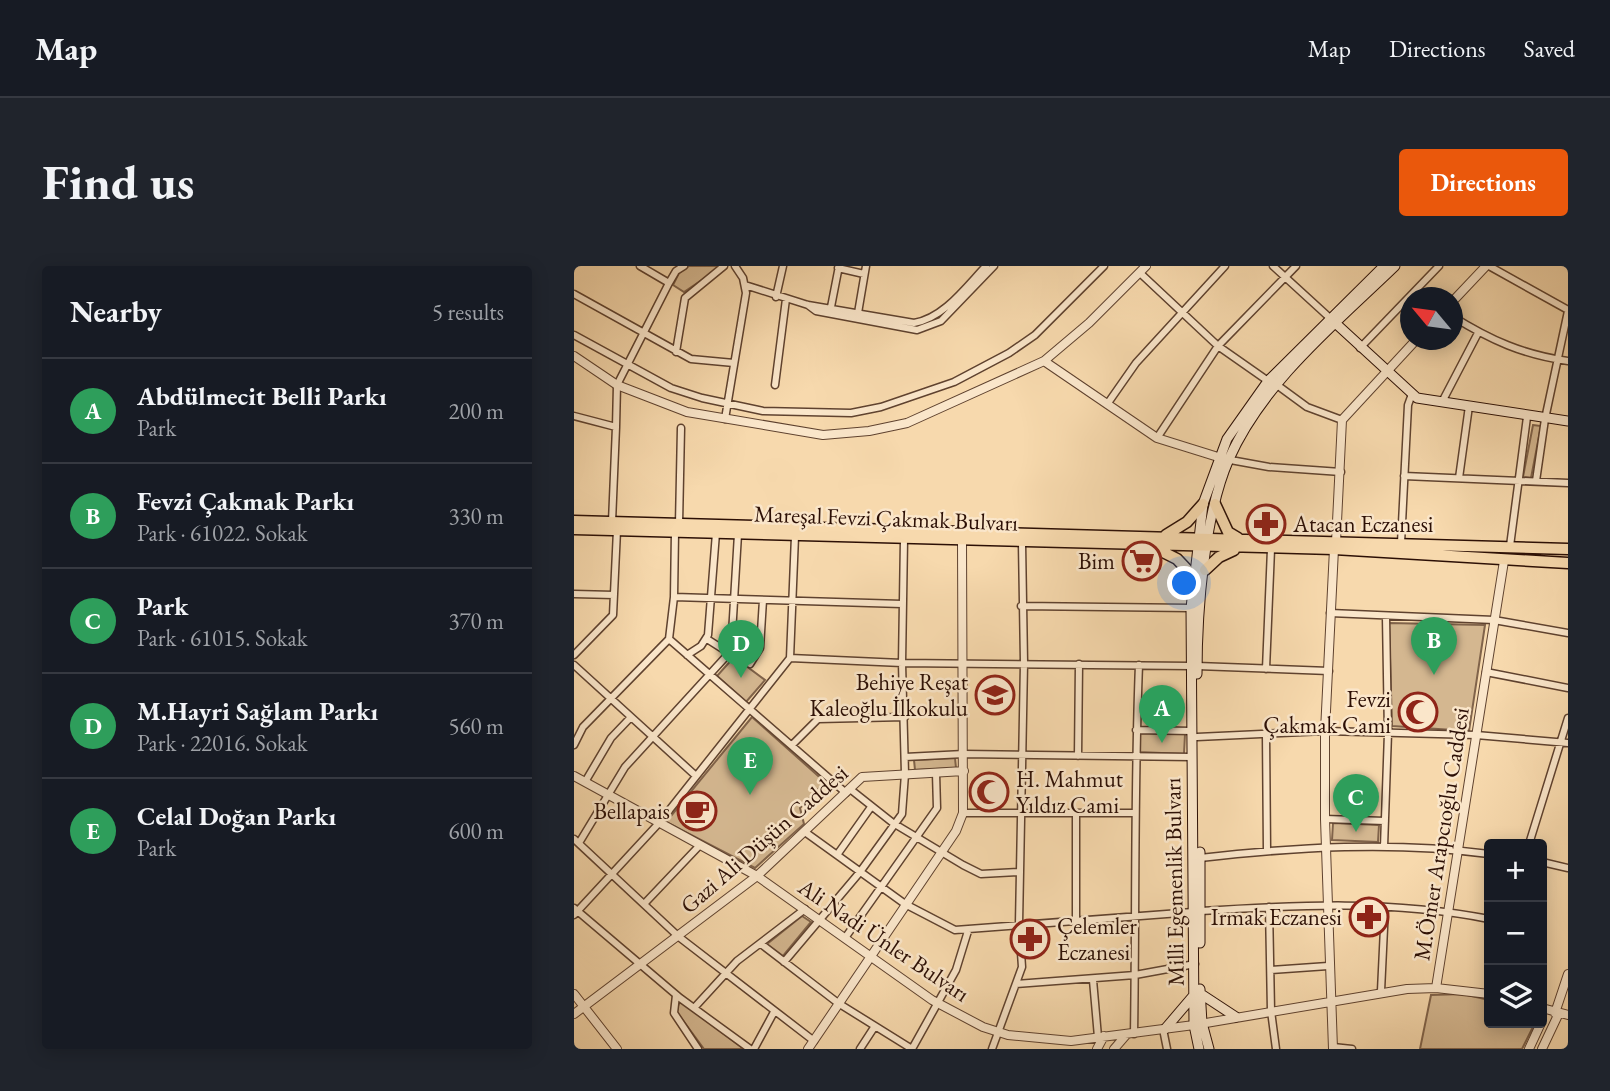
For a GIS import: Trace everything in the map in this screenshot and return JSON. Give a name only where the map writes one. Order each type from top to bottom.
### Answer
[{"type":"main road","points":[[1203,542],[1203,504],[1218,457],[1272,383],[1384,266]]},
{"type":"main road","points":[[1333,322],[1395,266]]},
{"type":"main road","points":[[1333,322],[1385,372],[1417,398],[1527,417],[1568,421]]},
{"type":"main road","points":[[1203,542],[1228,460],[1272,383]]},
{"type":"main road","points":[[574,521],[615,526],[1155,543],[1178,529],[1203,504]]},
{"type":"main road","points":[[1215,504],[1228,532],[1238,543],[1271,549],[1401,543],[1568,549]]},
{"type":"main road","points":[[574,529],[615,526]]},
{"type":"main road","name":"Mareşal Fevzi Çakmak Bulvarı","points":[[677,528],[738,534],[1022,543],[1238,543]]},
{"type":"main road","name":"Milli Egemenlik Bulvarı","points":[[1194,666],[1205,570],[1203,542]]},
{"type":"main road","name":"Milli Egemenlik Bulvarı","points":[[1198,994],[1195,964],[1200,858],[1191,608],[1194,577],[1203,542]]},
{"type":"main road","points":[[1155,543],[1177,559],[1194,577]]},
{"type":"main road","points":[[1205,570],[1238,543],[1335,546],[1504,561],[1568,563]]},
{"type":"main road","name":"Milli Egemenlik Bulvarı","points":[[1194,734],[1192,757],[1199,1049]]},
{"type":"main road","points":[[1164,1029],[1198,994],[1236,1017]]},
{"type":"main road","name":"Milli Egemenlik Bulvarı","points":[[1198,1024],[1209,1049]]},
{"type":"street","points":[[640,266],[669,283]]},
{"type":"street","points":[[668,266],[676,271]]},
{"type":"street","points":[[574,655],[613,615],[617,385],[669,283],[676,271],[684,266]]},
{"type":"street","points":[[676,352],[685,298],[724,266]]},
{"type":"street","points":[[725,419],[746,293],[735,266]]},
{"type":"street","points":[[776,297],[783,266]]},
{"type":"street","points":[[858,313],[866,266]]},
{"type":"street","points":[[745,285],[808,305],[904,322],[928,321],[948,306],[986,266]]},
{"type":"street","points":[[808,305],[816,311],[917,330],[941,321],[994,266]]},
{"type":"street","points":[[574,335],[625,366],[671,388],[728,404],[789,412],[851,413],[881,407],[954,382],[1001,358],[1035,335],[1104,266]]},
{"type":"street","points":[[1108,403],[1136,363],[1225,266]]},
{"type":"street","points":[[1273,266],[1333,322]]},
{"type":"street","points":[[1157,438],[1218,346],[1296,266]]},
{"type":"street","points":[[1360,348],[1439,266]]},
{"type":"street","points":[[1463,291],[1487,266],[1568,310],[1545,419],[1536,481]]},
{"type":"street","points":[[831,307],[838,267],[864,274]]},
{"type":"street","points":[[574,356],[617,385],[655,402],[725,419],[823,435],[869,431],[907,423],[1044,361],[1090,323],[1143,269],[1181,313],[1218,346],[1307,407],[1342,420]]},
{"type":"street","points":[[574,294],[691,359],[734,363]]},
{"type":"street","points":[[775,385],[786,299]]},
{"type":"street","points":[[1463,323],[1520,352],[1568,361]]},
{"type":"street","points":[[1442,402],[1478,333]]},
{"type":"street","points":[[1352,1049],[1333,1048],[1325,846],[1325,731],[1342,420],[1406,350]]},
{"type":"street","points":[[1044,361],[1157,438],[1228,460],[1341,472]]},
{"type":"street","points":[[1401,543],[1408,405],[1412,394]]},
{"type":"street","points":[[1459,478],[1469,407]]},
{"type":"street","points":[[574,415],[616,427]]},
{"type":"street","points":[[1510,546],[1527,417]]},
{"type":"street","points":[[574,745],[583,727],[670,639],[681,428]]},
{"type":"street","points":[[1404,476],[1568,483]]},
{"type":"street","points":[[687,654],[707,639],[716,533]]},
{"type":"street","points":[[738,534],[736,598],[729,653],[625,767],[609,796],[576,841],[679,937],[774,1012],[811,1045],[956,831],[963,813],[962,541]]},
{"type":"street","points":[[774,1012],[752,1049],[694,1009],[575,912],[613,875],[659,823],[790,659],[795,536]]},
{"type":"street","points":[[784,962],[860,872],[902,814],[905,774],[902,663],[904,539]]},
{"type":"street","points":[[992,1049],[1022,967],[1018,924],[1024,663],[1020,606],[1022,543]]},
{"type":"street","points":[[1266,669],[1271,549]]},
{"type":"street","name":"M.Ömer Arapcıoğlu Caddesi","points":[[1436,988],[1504,561]]},
{"type":"street","points":[[574,594],[614,595]]},
{"type":"street","points":[[674,597],[902,604]]},
{"type":"street","points":[[750,664],[760,648],[763,600]]},
{"type":"street","points":[[1020,606],[1191,608]]},
{"type":"street","points":[[1330,613],[1494,620],[1568,633]]},
{"type":"street","points":[[1384,847],[1388,733],[1386,617]]},
{"type":"street","points":[[670,639],[792,745],[848,791],[893,823],[981,874],[1019,872]]},
{"type":"street","points":[[707,639],[729,653]]},
{"type":"street","points":[[790,659],[1329,671]]},
{"type":"street","points":[[1078,756],[1079,664]]},
{"type":"street","points":[[574,665],[696,776]]},
{"type":"street","points":[[1114,1049],[1130,1034],[1135,975],[1135,757],[1139,666]]},
{"type":"street","points":[[1486,672],[1568,688]]},
{"type":"street","points":[[584,782],[611,737],[631,717]]},
{"type":"street","points":[[792,745],[818,719],[905,717]]},
{"type":"street","points":[[1531,839],[1564,743],[1568,719]]},
{"type":"street","points":[[1136,730],[1194,734],[1325,731],[1476,735],[1564,743]]},
{"type":"street","points":[[1266,734],[1267,850]]},
{"type":"street","points":[[905,757],[964,754],[1192,757]]},
{"type":"street","name":"Gazi Ali Düşün Caddesi","points":[[574,1014],[757,876],[862,777],[964,771]]},
{"type":"street","points":[[845,938],[937,808],[936,773]]},
{"type":"street","name":"Ali Nadi Ünler Bulvarı","points":[[574,776],[757,876],[938,1004],[1000,1032],[1048,1045],[1198,1024],[1381,991],[1436,988],[1484,993]]},
{"type":"street","points":[[837,855],[871,807]]},
{"type":"street","points":[[963,813],[1135,813]]},
{"type":"street","points":[[1076,814],[1076,920]]},
{"type":"street","points":[[1325,819],[1385,821]]},
{"type":"street","points":[[805,832],[905,904],[955,930],[1327,903],[1448,911],[1484,918]]},
{"type":"street","points":[[644,904],[699,845]]},
{"type":"street","points":[[1200,858],[1325,846],[1457,849],[1484,853]]},
{"type":"street","points":[[1547,863],[1568,868]]},
{"type":"street","points":[[1269,907],[1272,1011],[1276,1049]]},
{"type":"street","points":[[1381,991],[1385,907]]},
{"type":"street","points":[[694,1009],[737,961],[805,909]]},
{"type":"street","points":[[761,944],[838,1003],[912,1049],[956,970],[968,931]]},
{"type":"street","points":[[1016,984],[1093,980],[1195,964]]},
{"type":"street","points":[[1270,970],[1328,966]]},
{"type":"street","points":[[1542,1049],[1568,974]]},
{"type":"street","points":[[1093,980],[1101,1037],[1097,1049]]},
{"type":"street","points":[[574,994],[617,1049]]},
{"type":"street","points":[[676,995],[674,1013],[696,1046],[687,1049]]},
{"type":"street","points":[[860,1049],[875,1026]]},
{"type":"street","points":[[1529,1049],[1538,1028]]},
{"type":"street","points":[[1164,1029],[1167,1049]]},
{"type":"street","points":[[1071,1041],[1082,1049]]},
{"type":"shaded area","points":[[689,266],[721,267],[684,292],[673,285],[679,273]]},
{"type":"shaded area","points":[[1533,425],[1541,426],[1531,478],[1523,477]]},
{"type":"shaded area","points":[[1389,623],[1485,625],[1469,731],[1392,726]]},
{"type":"shaded area","points":[[734,657],[765,680],[746,702],[717,676]]},
{"type":"shaded area","points":[[752,717],[825,782],[800,808],[804,824],[755,868],[666,822]]},
{"type":"shaded area","points":[[1140,733],[1185,734],[1184,754],[1139,752]]},
{"type":"shaded area","points":[[955,758],[956,768],[915,770],[914,760]]},
{"type":"shaded area","points":[[1333,823],[1379,825],[1378,842],[1332,840]]},
{"type":"shaded area","points":[[802,916],[811,922],[783,956],[767,944]]},
{"type":"shaded area","points":[[1463,994],[1484,999],[1484,1028],[1532,1028],[1522,1049],[1420,1049],[1431,995]]},
{"type":"shaded area","points":[[680,1001],[744,1049],[704,1049],[676,1011]]},
{"type":"place","name":"Atacan Eczanesi","points":[[1266,524]]},
{"type":"place","name":"Bim","points":[[1142,561]]},
{"type":"place","name":"Fevzi Çakmak Parkı","points":[[1434,675]]},
{"type":"place","name":"M.Hayri Sağlam Parkı","points":[[741,678]]},
{"type":"place","name":"Behiye Reşat Kaleoğlu İlkokulu","points":[[995,695]]},
{"type":"place","name":"Fevzi Çakmak Cami","points":[[1418,712]]},
{"type":"place","name":"Abdülmecit Belli Parkı","points":[[1162,743]]},
{"type":"place","name":"H. Mahmut Yıldız Cami","points":[[989,792]]},
{"type":"place","name":"Celal Doğan Parkı","points":[[750,795]]},
{"type":"place","name":"Bellapais","points":[[697,811]]},
{"type":"place","name":"Park","points":[[1356,832]]},
{"type":"place","name":"Irmak Eczanesi","points":[[1369,917]]},
{"type":"place","name":"Çelemler Eczanesi","points":[[1030,939]]}]
